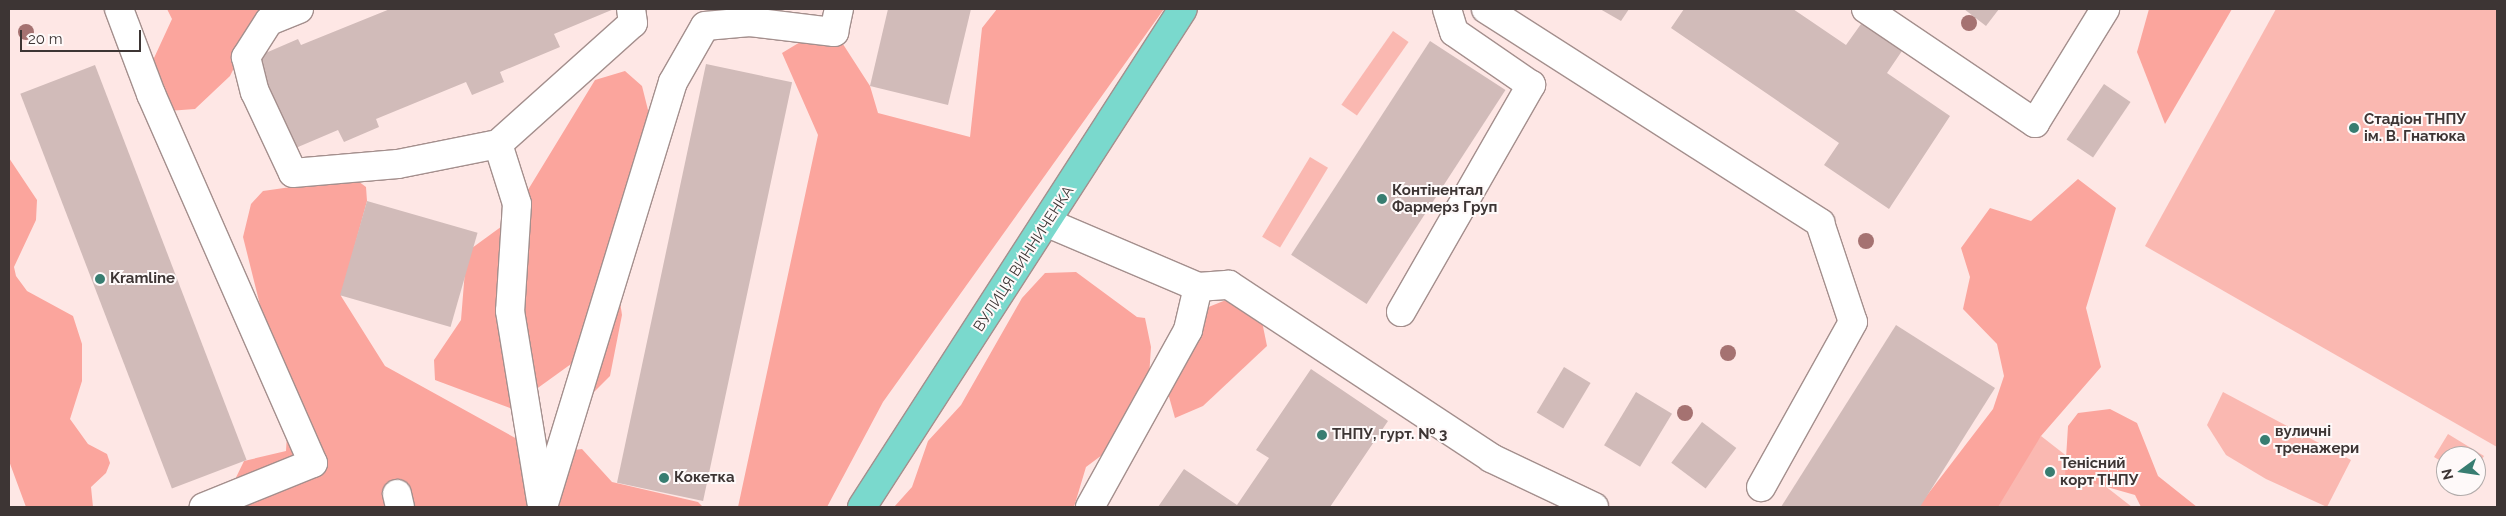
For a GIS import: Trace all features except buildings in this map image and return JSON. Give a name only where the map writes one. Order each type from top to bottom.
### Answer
[{"type":"main road","name":"ВУЛИЦЯ ВИННИЧЕНКА","points":[[862,507],[1048,223],[1183,9]]},
{"type":"lane","points":[[119,9],[151,94],[313,463],[204,507]]},
{"type":"lane","points":[[299,9],[270,21],[246,57],[255,92],[294,173],[398,164],[498,144],[633,22],[631,9]]},
{"type":"lane","points":[[543,507],[674,82],[705,26],[750,22],[834,32],[840,9]]},
{"type":"lane","points":[[1401,312],[1531,85],[1454,32],[1447,9]]},
{"type":"lane","points":[[1486,9],[1820,223],[1853,322],[1761,487]]},
{"type":"lane","points":[[1866,9],[2035,123],[2104,9]]},
{"type":"lane","points":[[498,144],[517,204],[510,311],[543,507]]},
{"type":"lane","points":[[1048,223],[1198,287],[1229,286],[1491,458],[1594,507]]},
{"type":"lane","points":[[1090,507],[1188,330],[1198,287]]},
{"type":"shaded area","points":[[167,9],[288,9],[253,30],[230,76],[195,109],[168,111],[142,84],[172,19]]},
{"type":"shaded area","points":[[997,9],[1164,9],[883,402],[827,507],[738,507],[818,135],[782,53],[830,24],[870,86],[878,113],[970,137],[982,28]]},
{"type":"shaded area","points":[[2149,9],[2232,9],[2165,124],[2137,52]]},
{"type":"shaded area","name":"Стадіон ТНПУ ім. В. Гнатюка","points":[[2276,9],[2497,9],[2497,447],[2145,246]]},
{"type":"shaded area","points":[[1393,31],[1409,42],[1357,116],[1341,105]]},
{"type":"shaded area","points":[[625,71],[642,86],[661,162],[611,240],[622,315],[610,376],[594,392],[578,359],[510,408],[435,380],[434,360],[461,320],[466,258],[472,248],[509,221],[595,80]]},
{"type":"shaded area","points":[[1310,157],[1328,168],[1280,248],[1262,237]]},
{"type":"shaded area","points":[[9,158],[37,200],[36,220],[14,267],[16,276],[27,291],[73,316],[82,344],[82,381],[70,419],[88,444],[107,454],[110,463],[106,473],[91,487],[93,507],[26,507],[9,461]]},
{"type":"shaded area","points":[[354,178],[366,187],[367,201],[341,296],[385,366],[537,450],[542,507],[233,507],[229,492],[244,461],[286,451],[288,417],[243,237],[251,204],[263,191]]},
{"type":"shaded area","points":[[2078,179],[2116,208],[2086,308],[2101,367],[2041,436],[1998,507],[1918,507],[1993,409],[2004,376],[1997,344],[1963,309],[1970,277],[1961,248],[1990,208],[2031,221]]},
{"type":"shaded area","points":[[1076,272],[1137,317],[1145,318],[1151,347],[1146,422],[1086,467],[1074,507],[894,507],[912,487],[928,441],[961,405],[1022,298],[1045,273]]},
{"type":"shaded area","points":[[1226,300],[1259,307],[1267,346],[1203,406],[1175,418],[1164,379],[1181,318]]},
{"type":"shaded area","name":"вуличні тренажери","points":[[2223,392],[2351,460],[2327,507],[2266,479],[2226,455],[2207,425]]},
{"type":"shaded area","points":[[2110,409],[2137,423],[2158,476],[2197,507],[2141,507],[2135,495],[2065,475],[2068,426],[2078,413]]},
{"type":"shaded area","points":[[2448,434],[2468,446],[2441,446]]},
{"type":"shaded area","name":"Тенісний корт ТНПУ","points":[[2041,436],[2132,507],[1986,507]]},
{"type":"shaded area","points":[[582,449],[612,482],[698,502],[703,507],[550,507],[553,453]]},
{"type":"place","name":"Стадіон ТНПУ ім. В. Гнатюка","points":[[2354,128]]},
{"type":"place","name":"Контінентал Фармерз Груп","points":[[1382,199]]},
{"type":"place","name":"Kramline","points":[[100,279]]},
{"type":"place","name":"ТНПУ, гурт. № 3","points":[[1322,435]]},
{"type":"place","name":"вуличні тренажери","points":[[2265,440]]},
{"type":"place","name":"Тенісний корт ТНПУ","points":[[2050,472]]},
{"type":"place","name":"Кокетка","points":[[664,478]]}]
